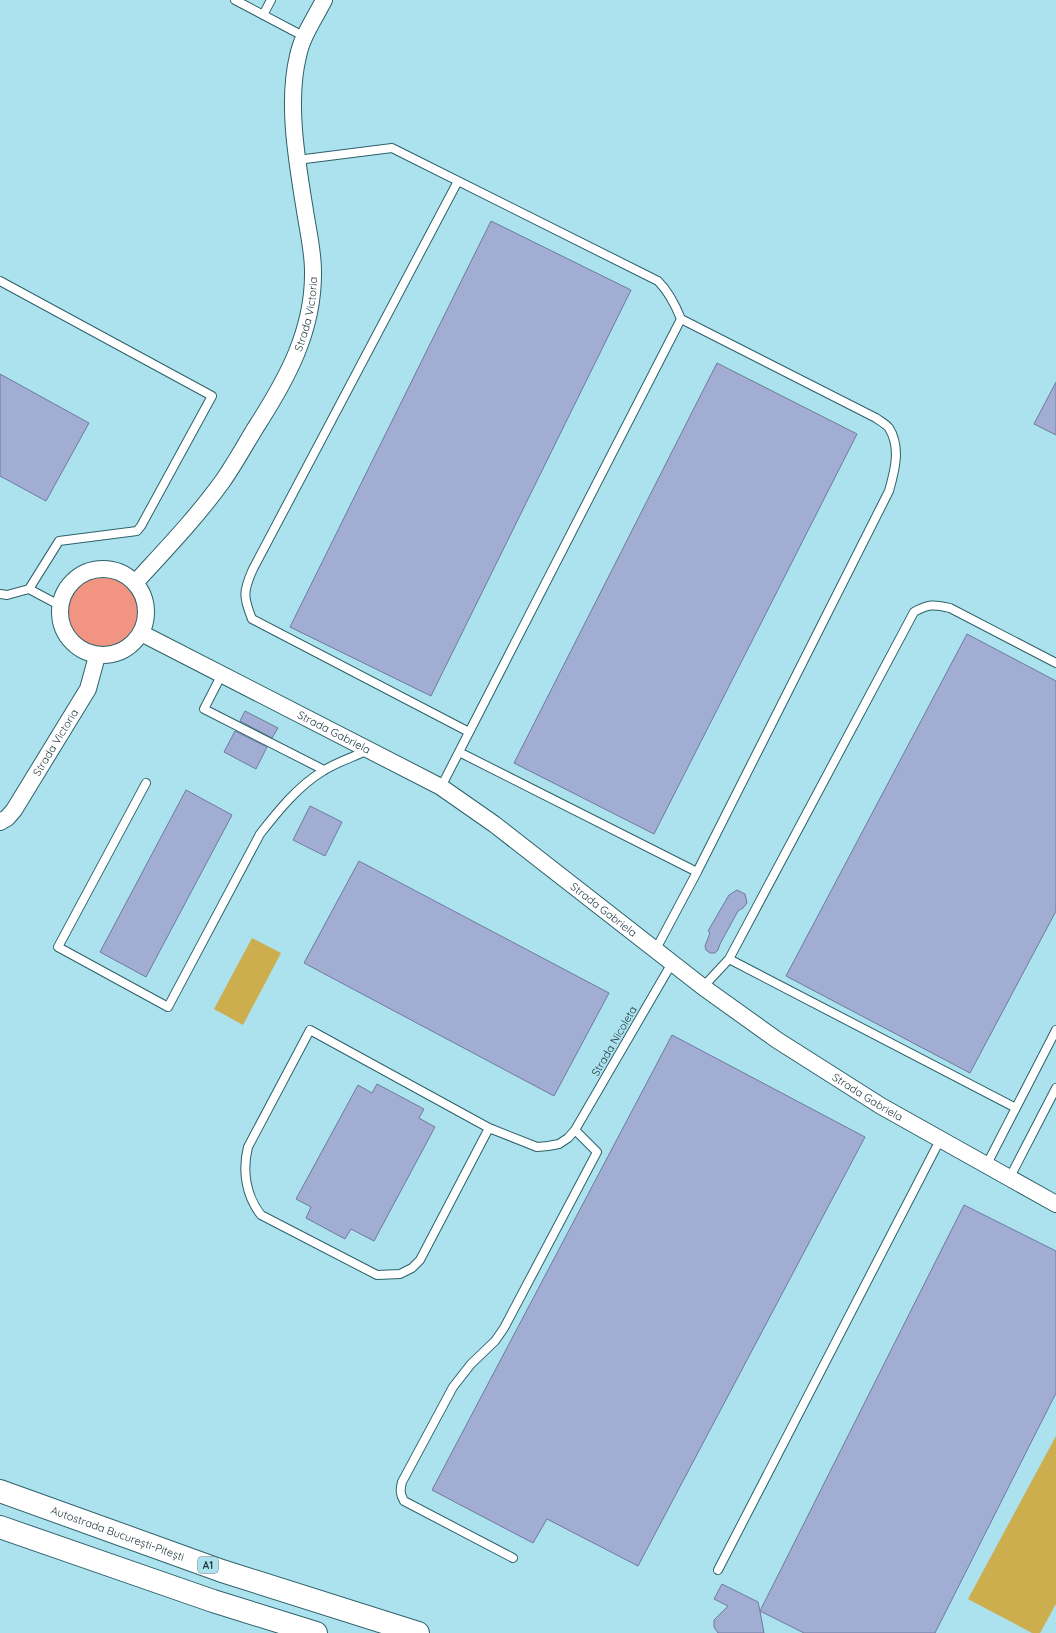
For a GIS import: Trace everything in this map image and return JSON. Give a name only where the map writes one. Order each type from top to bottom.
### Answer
[{"type":"highway","name":"Autostrada București-Pitești","points":[[0,1491],[222,1571],[418,1633]]},
{"type":"highway","points":[[0,1527],[181,1597],[284,1633]]},
{"type":"highway","points":[[0,1527],[213,1601],[316,1633]]},
{"type":"street","name":"Strada Victoria","points":[[135,583],[197,514],[222,481],[285,380],[297,354],[307,325],[312,298],[313,271],[294,129],[294,74],[298,54],[324,0]]},
{"type":"street","points":[[97,569],[111,570],[124,574],[135,583],[142,594],[146,607],[146,620],[141,633],[135,642],[118,653],[108,656],[97,656],[86,653],[76,647],[68,638],[60,623],[59,605],[64,592],[72,581],[84,573],[97,569]]},
{"type":"street","name":"Strada Gabriela","points":[[141,633],[441,787],[494,824],[703,987],[777,1040],[820,1068],[940,1140],[1056,1204]]},
{"type":"street","name":"Strada Victoria","points":[[0,822],[7,818],[14,810],[88,689],[97,656]]},
{"type":"lane","points":[[235,0],[305,37]]},
{"type":"lane","points":[[263,15],[271,0]]},
{"type":"lane","points":[[297,160],[392,148],[658,281],[667,290],[676,305],[681,319],[876,418],[888,427],[895,442],[896,459],[889,490],[697,872],[656,949]]},
{"type":"lane","points":[[458,181],[253,569],[246,584],[245,602],[252,619],[469,732]]},
{"type":"lane","points":[[0,281],[212,396],[142,526],[136,531],[59,541],[28,589],[7,595],[0,594]]},
{"type":"lane","points":[[441,787],[681,319]]},
{"type":"lane","points":[[28,589],[59,605]]},
{"type":"lane","points":[[703,987],[729,958],[914,612],[924,606],[936,604],[950,608],[1056,663]]},
{"type":"lane","points":[[222,674],[204,709],[324,770]]},
{"type":"lane","points":[[146,783],[58,947],[168,1007],[260,834],[296,793],[324,770],[369,750]]},
{"type":"lane","points":[[459,752],[697,872]]},
{"type":"lane","points":[[729,958],[1016,1108]]},
{"type":"lane","name":"Strada Nicoleta","points":[[490,1128],[420,1260],[412,1268],[400,1274],[377,1275],[261,1215],[253,1205],[246,1183],[245,1159],[248,1148],[310,1030],[490,1128],[537,1146],[559,1144],[568,1138],[575,1130],[672,963]]},
{"type":"lane","points":[[986,1166],[1056,1030]]},
{"type":"lane","points":[[1009,1179],[1056,1088]]},
{"type":"lane","points":[[513,1558],[404,1501],[401,1495],[401,1488],[402,1482],[453,1387],[471,1364],[495,1341],[504,1328],[597,1152],[575,1130]]},
{"type":"lane","points":[[718,1570],[940,1140]]},
{"type":"shaded area","points":[[95,569],[111,569],[120,572],[134,581],[143,595],[146,604],[146,620],[143,629],[134,643],[120,652],[111,655],[95,655],[79,648],[72,643],[67,636],[60,620],[60,604],[67,588],[72,581],[79,576]]},
{"type":"shaded area","points":[[252,938],[281,953],[243,1025],[214,1009]]},
{"type":"shaded area","points":[[1056,1436],[1056,1604],[1040,1633],[1032,1633],[968,1599]]},
{"type":"building","points":[[491,221],[631,290],[431,696],[290,627]]},
{"type":"building","points":[[717,363],[857,434],[654,834],[514,763]]},
{"type":"building","points":[[0,374],[89,423],[46,501],[0,476]]},
{"type":"building","points":[[1056,382],[1056,435],[1034,424]]},
{"type":"building","points":[[967,634],[1056,681],[1056,911],[970,1073],[786,976]]},
{"type":"building","points":[[245,711],[278,728],[272,738],[240,721]]},
{"type":"building","points":[[235,731],[267,747],[256,769],[224,752]]},
{"type":"building","points":[[186,790],[232,815],[146,977],[100,952]]},
{"type":"building","points":[[310,806],[342,822],[325,856],[293,840]]},
{"type":"building","points":[[359,861],[609,993],[554,1096],[304,963]]},
{"type":"building","points":[[737,890],[745,894],[747,903],[738,911],[718,950],[715,953],[710,953],[706,950],[705,946],[710,933],[708,931],[729,895]]},
{"type":"building","points":[[672,1035],[865,1137],[638,1566],[547,1519],[533,1543],[432,1490]]},
{"type":"building","points":[[377,1084],[424,1109],[419,1118],[435,1127],[374,1241],[351,1229],[345,1239],[306,1218],[311,1207],[296,1199],[358,1085],[372,1093]]},
{"type":"building","points":[[964,1205],[1056,1251],[1056,1393],[935,1633],[804,1633],[760,1611]]},
{"type":"building","points":[[722,1584],[758,1602],[764,1633],[718,1633],[714,1627],[714,1620],[728,1606],[714,1599]]}]
